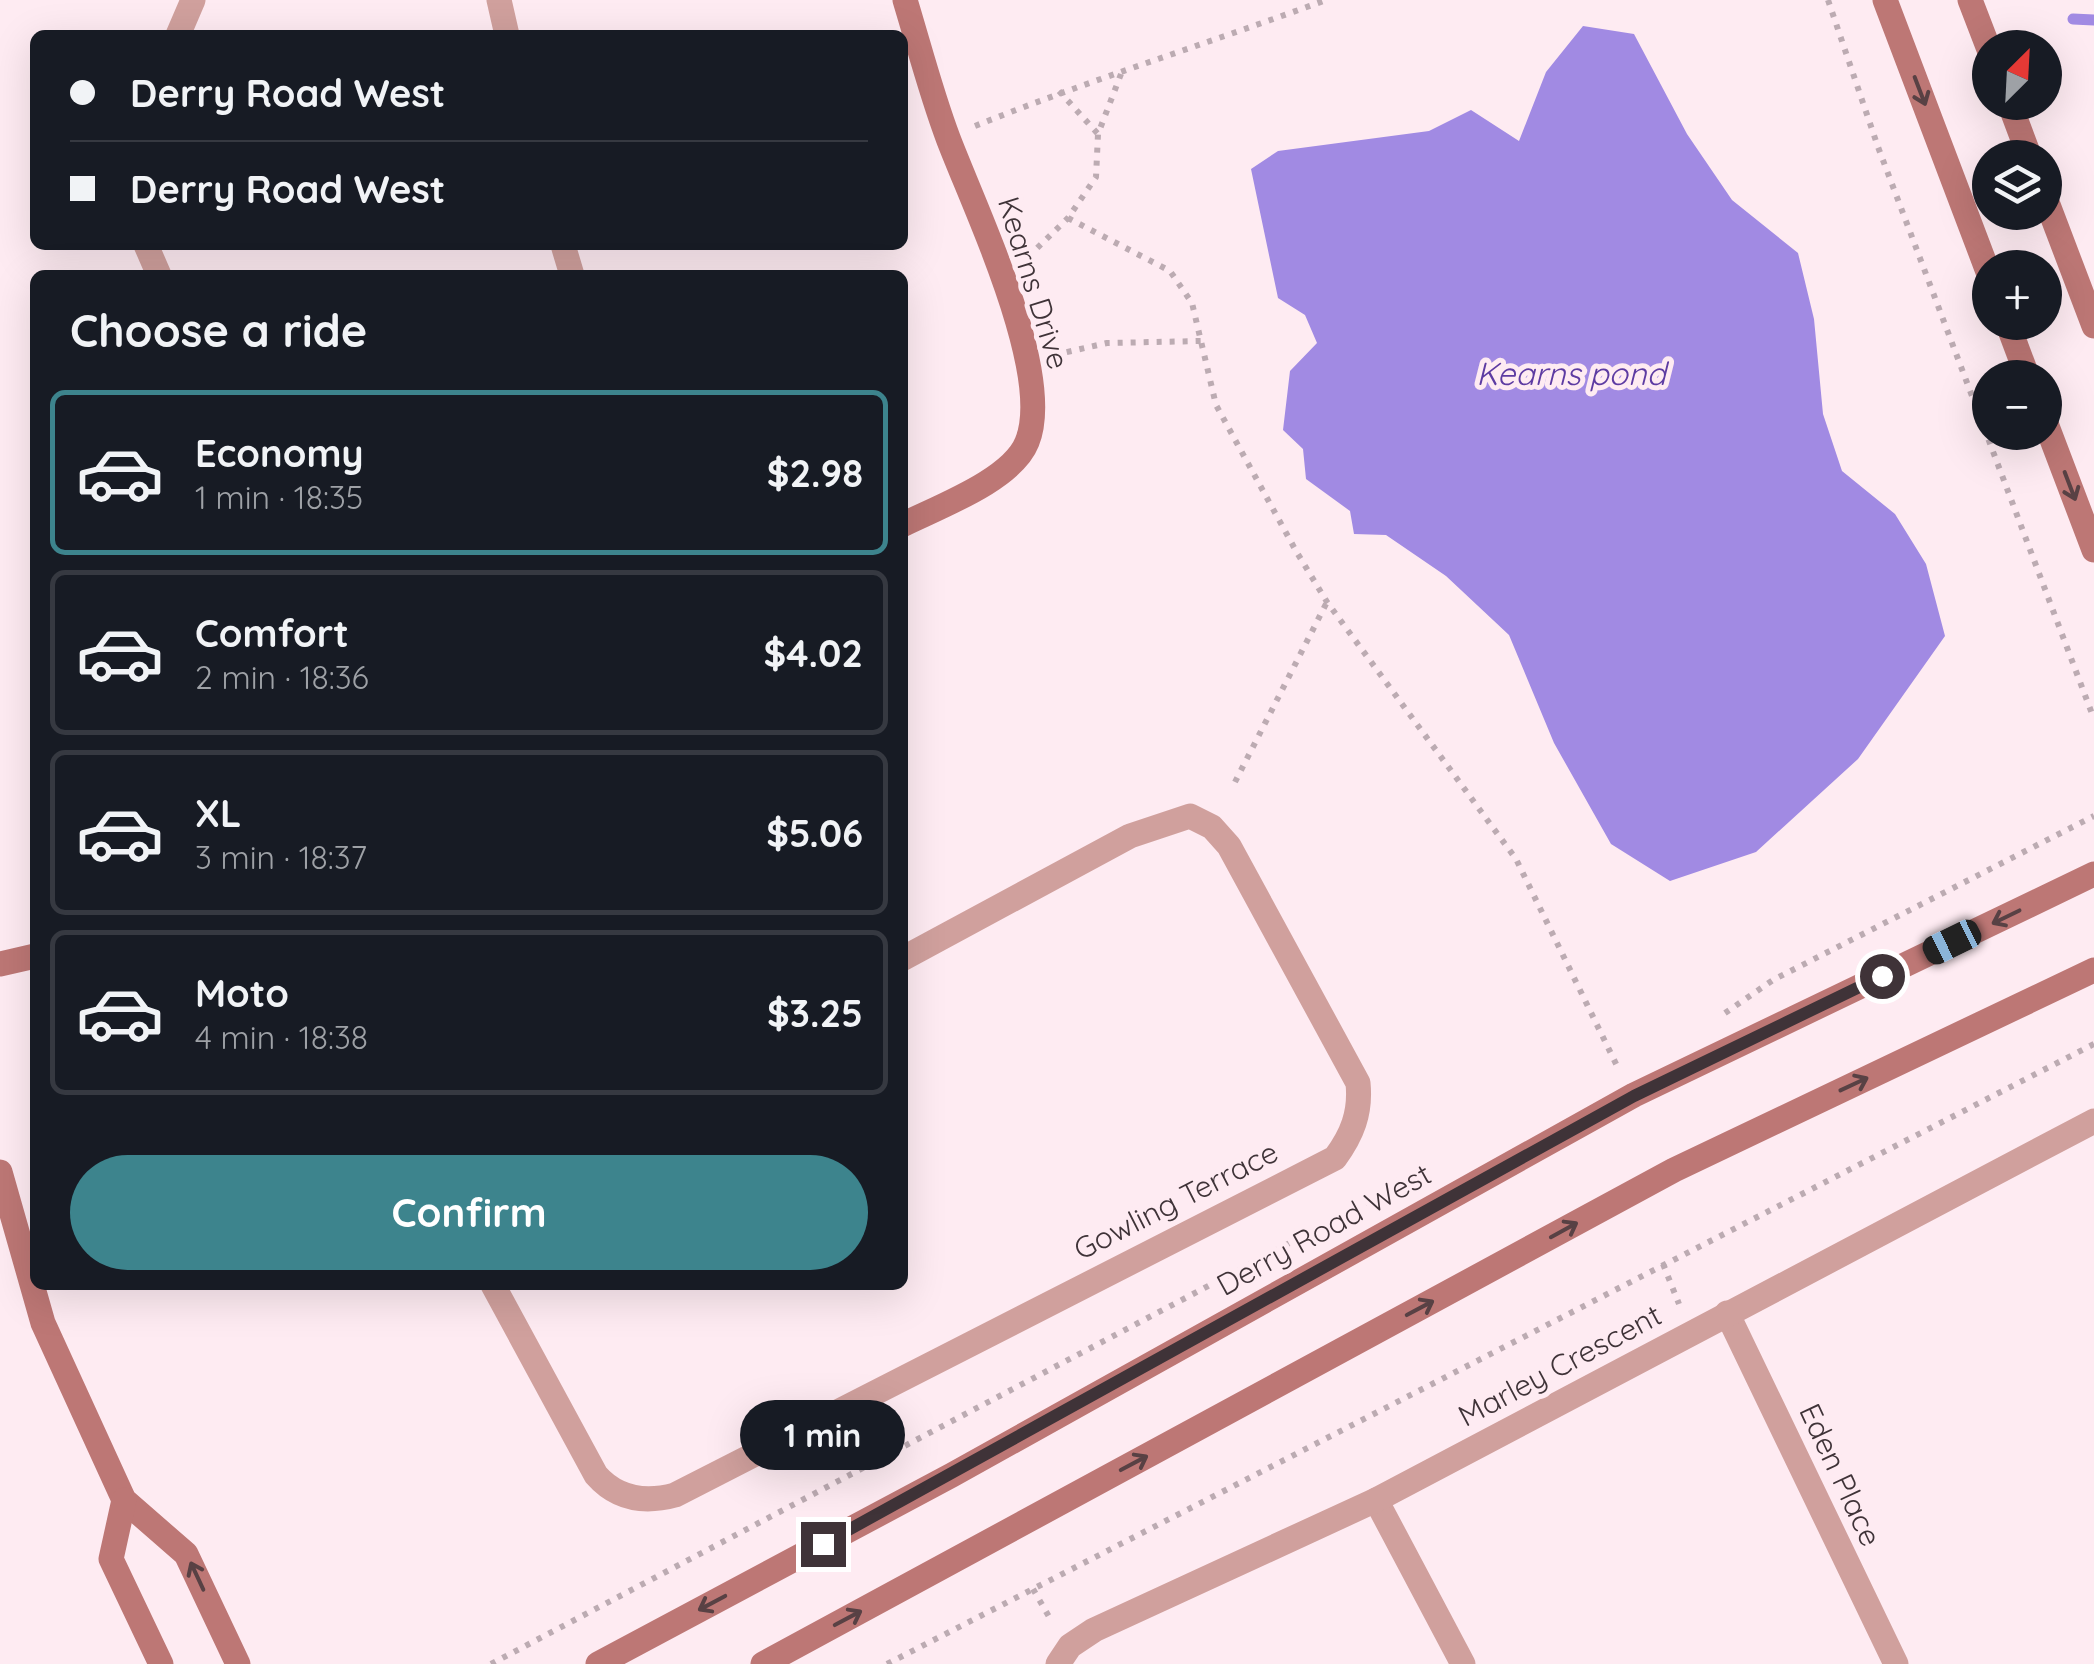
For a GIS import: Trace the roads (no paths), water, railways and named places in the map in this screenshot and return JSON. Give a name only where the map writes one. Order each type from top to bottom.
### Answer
[{"type":"main road","name":"Kearns Drive","points":[[905,0],[948,136],[1002,282],[1036,406],[1026,445],[996,477],[908,522]]},
{"type":"main road","points":[[1885,0],[1980,250]]},
{"type":"main road","points":[[1970,0],[1982,30]]},
{"type":"main road","points":[[2058,230],[2094,326]]},
{"type":"main road","points":[[2056,450],[2094,550]]},
{"type":"main road","name":"Derry Road West","points":[[598,1664],[952,1475],[1634,1096],[2094,874]]},
{"type":"main road","points":[[0,964],[30,957]]},
{"type":"main road","points":[[762,1664],[1674,1170],[2094,970]]},
{"type":"main road","points":[[0,1172],[30,1280]]},
{"type":"main road","points":[[33,1290],[42,1323],[124,1500],[186,1554],[238,1664]]},
{"type":"main road","points":[[124,1500],[111,1559],[161,1664]]},
{"type":"street","points":[[180,30],[193,0]]},
{"type":"street","points":[[498,0],[506,30]]},
{"type":"street","name":"Gowling Terrace","points":[[497,1290],[596,1475],[608,1488],[650,1501],[675,1495],[1335,1158],[1350,1139],[1360,1100],[1358,1084],[1229,846],[1212,827],[1190,816],[1130,836],[908,955]]},
{"type":"street","name":"Marley Crescent","points":[[1058,1664],[1070,1646],[1094,1630],[1376,1500],[2094,1121]]},
{"type":"street","name":"Eden Place","points":[[1727,1313],[1896,1664]]},
{"type":"street","points":[[1376,1500],[1464,1664]]},
{"type":"water","name":"Kearns pond","points":[[1583,26],[1634,34],[1687,134],[1732,200],[1798,253],[1814,319],[1823,414],[1842,471],[1895,514],[1926,564],[1945,636],[1858,759],[1756,852],[1670,881],[1611,844],[1554,743],[1509,635],[1446,576],[1386,535],[1354,534],[1350,511],[1306,479],[1303,449],[1283,430],[1290,371],[1317,343],[1305,315],[1278,298],[1251,169],[1278,151],[1429,131],[1471,110],[1519,141],[1546,72]]},
{"type":"waterway","points":[[2073,19],[2094,20]]}]
